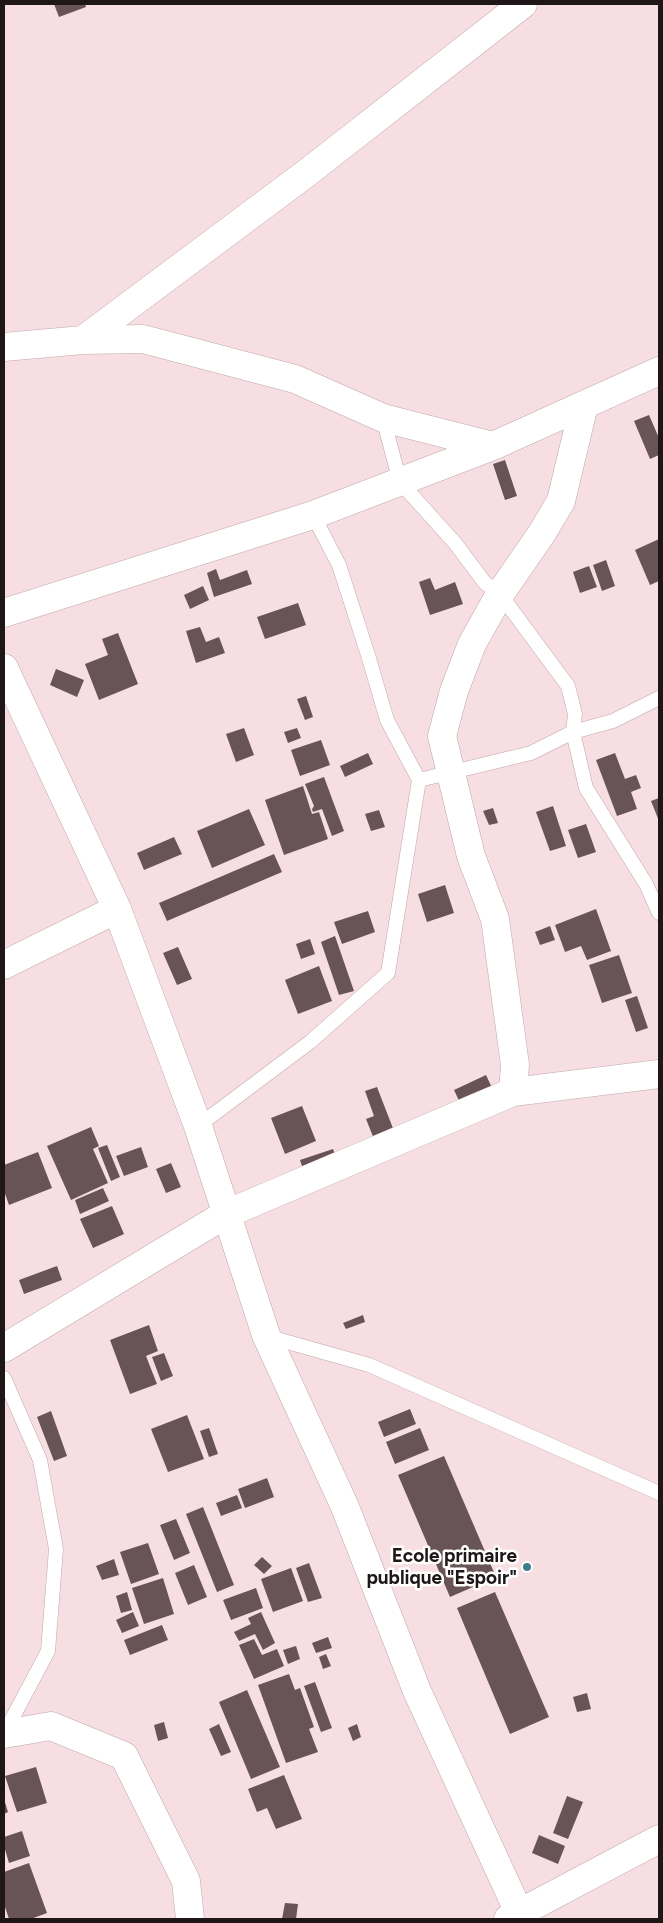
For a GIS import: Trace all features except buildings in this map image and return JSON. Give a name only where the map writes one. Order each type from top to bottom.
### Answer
[{"type":"street","points":[[82,340],[308,172],[523,4]]},
{"type":"street","points":[[4,347],[82,340],[143,339],[295,379],[383,418],[492,446]]},
{"type":"street","points":[[4,614],[313,516],[492,446],[659,371]]},
{"type":"street","points":[[513,1092],[514,1065],[495,919],[471,856],[442,736],[454,691],[472,644],[500,594],[542,533],[560,501],[584,405]]},
{"type":"street","points":[[4,668],[117,909],[198,1126],[266,1335],[345,1507],[418,1691],[516,1917],[659,1839]]},
{"type":"street","points":[[4,965],[117,909]]},
{"type":"street","points":[[4,1348],[226,1214],[513,1092],[659,1074]]},
{"type":"street","points":[[4,1734],[51,1726],[124,1756],[186,1881],[190,1919]]},
{"type":"lane","points":[[383,418],[400,482],[455,543],[486,583],[500,594],[568,686],[575,714],[573,732],[586,788],[646,884],[659,914]]},
{"type":"lane","points":[[198,1126],[310,1042],[388,973],[419,780],[387,720],[339,565],[313,516]]},
{"type":"lane","points":[[419,780],[530,753],[573,732],[613,721],[659,698]]},
{"type":"lane","points":[[266,1335],[369,1365],[659,1493]]},
{"type":"lane","points":[[4,1378],[40,1460],[56,1548],[48,1650],[4,1734]]},
{"type":"place","name":"Ecole primaire publique \"Espoir\"","points":[[527,1567]]}]
